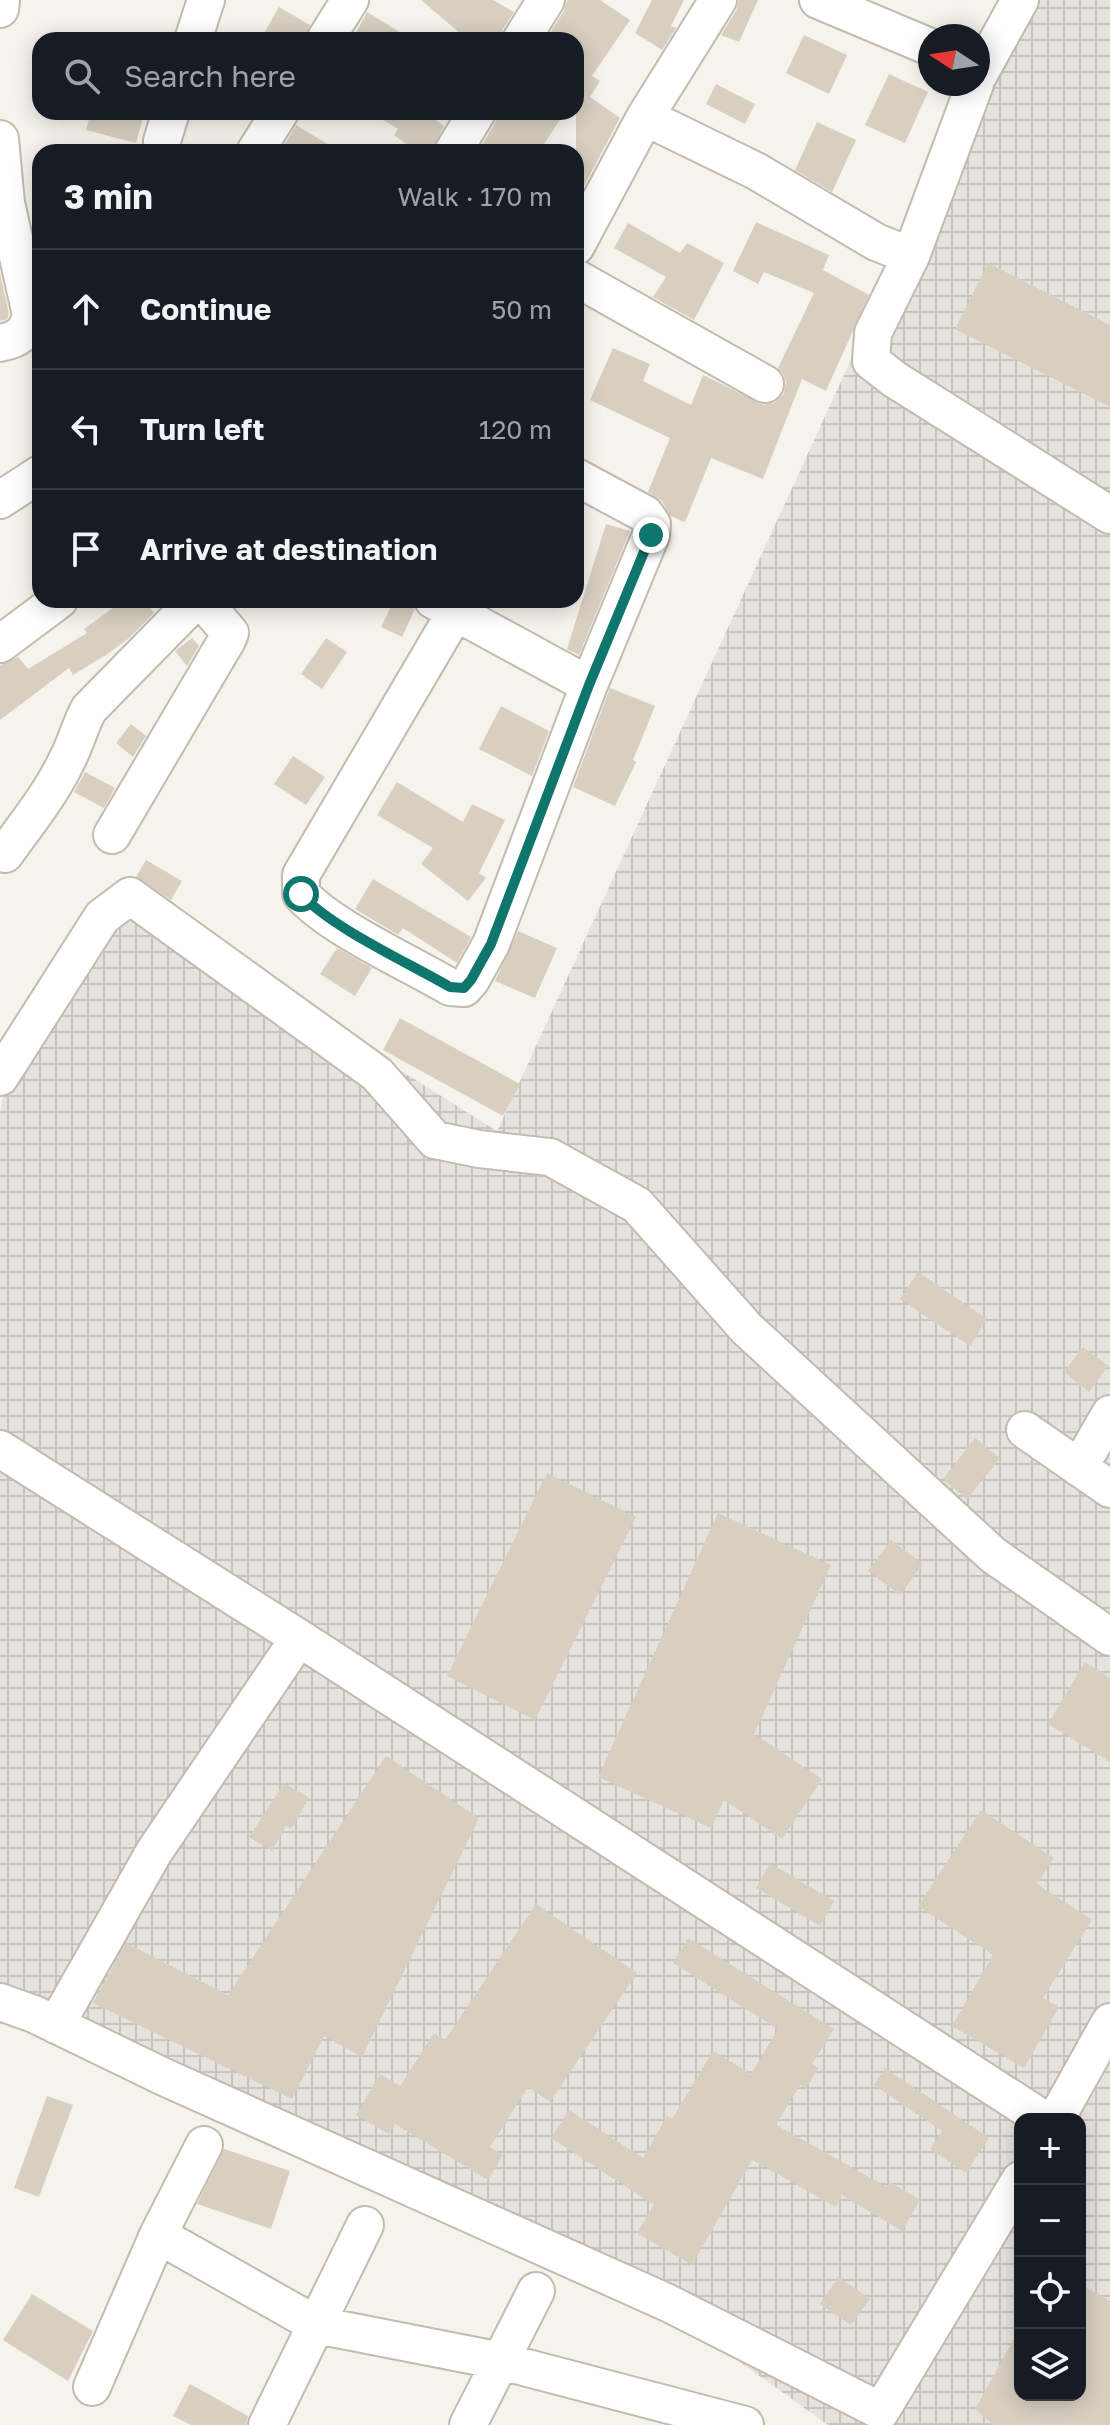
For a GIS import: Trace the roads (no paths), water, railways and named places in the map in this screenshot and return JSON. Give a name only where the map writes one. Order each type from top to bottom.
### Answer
[{"type":"street","points":[[0,9],[1,0]]},
{"type":"street","points":[[196,32],[206,0]]},
{"type":"street","points":[[330,32],[350,0]]},
{"type":"street","points":[[526,32],[546,0]]},
{"type":"street","points":[[584,231],[645,117],[718,0]]},
{"type":"street","points":[[818,0],[918,42]]},
{"type":"street","points":[[990,53],[1020,0]]},
{"type":"street","points":[[970,96],[911,256],[873,333],[871,361],[894,379],[1110,515]]},
{"type":"street","points":[[645,117],[756,171],[876,242],[911,256]]},
{"type":"street","points":[[260,144],[275,120]]},
{"type":"street","points":[[458,144],[472,120]]},
{"type":"street","points":[[0,139],[6,203],[31,315],[28,329],[18,339],[0,343]]},
{"type":"street","points":[[584,282],[765,384]]},
{"type":"street","points":[[0,500],[32,479]]},
{"type":"street","points":[[443,608],[301,875],[301,894],[311,906],[450,987],[464,988],[491,944],[589,685],[651,535],[652,524],[645,514],[584,481]]},
{"type":"street","points":[[4,632],[45,608]]},
{"type":"street","points":[[5,854],[53,787],[89,709],[188,608]]},
{"type":"street","points":[[112,835],[227,640],[230,633],[227,626],[210,608]]},
{"type":"street","points":[[448,608],[589,685]]},
{"type":"street","points":[[0,1077],[102,917],[130,896],[377,1074],[435,1140],[479,1149],[550,1157],[637,1205],[747,1329],[993,1555],[1110,1637]]},
{"type":"street","points":[[1079,1468],[1110,1414]]},
{"type":"street","points":[[1025,1430],[1110,1489]]},
{"type":"street","points":[[0,1449],[299,1638],[1034,2113]]},
{"type":"street","points":[[56,2025],[154,1852],[299,1638]]},
{"type":"street","points":[[0,2002],[668,2303],[881,2411],[1017,2185]]},
{"type":"street","points":[[1059,2113],[1110,2022]]},
{"type":"street","points":[[92,2387],[158,2235],[204,2145]]},
{"type":"street","points":[[267,2425],[365,2225]]},
{"type":"street","points":[[158,2235],[317,2325],[501,2361],[654,2413],[745,2425]]},
{"type":"street","points":[[468,2425],[536,2291]]}]
